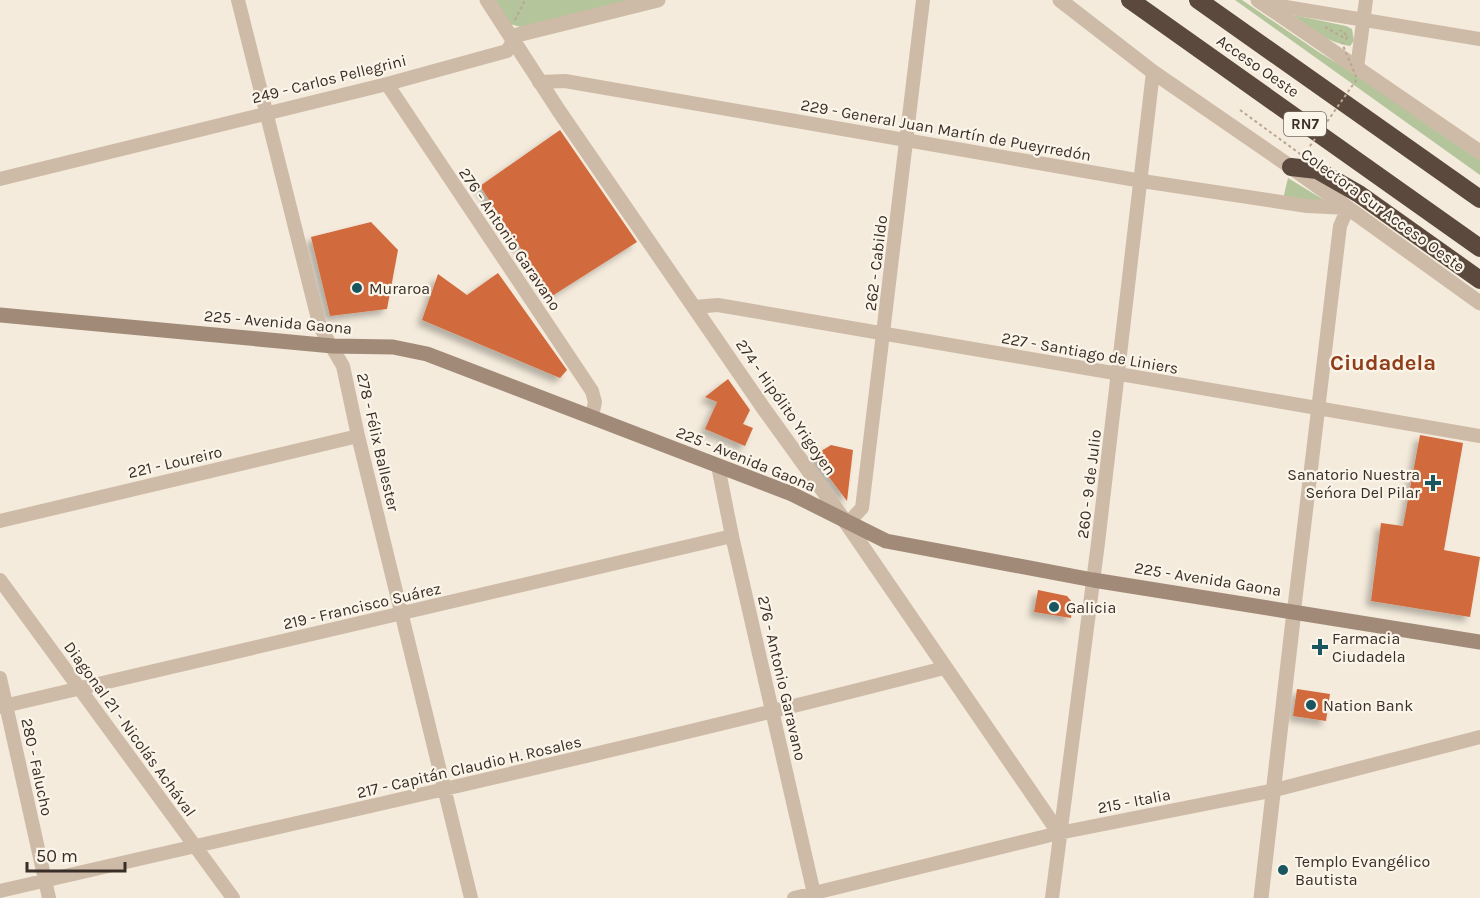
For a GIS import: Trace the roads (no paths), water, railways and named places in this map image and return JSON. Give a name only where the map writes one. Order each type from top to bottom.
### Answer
[{"type":"highway","name":"Acceso Oeste","points":[[1130,0],[1480,248]]},
{"type":"highway","name":"Acceso Oeste","points":[[1198,0],[1480,199]]},
{"type":"highway","points":[[1291,167],[1317,170],[1359,194],[1480,280]]},
{"type":"main road","name":"225 - Avenida Gaona","points":[[0,315],[333,346],[393,347],[427,354],[792,494],[847,524],[896,543],[1094,580],[1480,642]]},
{"type":"street","name":"278 - Félix Ballester","points":[[238,0],[321,327],[344,366],[358,436],[471,898]]},
{"type":"street","name":"274 - Hipólito Yrigoyen","points":[[487,0],[512,43],[1059,833]]},
{"type":"street","name":"249 - Carlos Pellegrini","points":[[0,179],[387,84],[507,51],[517,35],[658,0]]},
{"type":"street","name":"262 - Cabildo","points":[[847,524],[862,508],[923,0]]},
{"type":"street","name":"Colectora Sur Acceso Oeste","points":[[1060,0],[1153,72],[1291,167],[1480,303]]},
{"type":"street","points":[[1357,68],[1366,0]]},
{"type":"street","points":[[1260,2],[1480,39]]},
{"type":"street","points":[[1260,2],[1419,108],[1480,152]]},
{"type":"street","name":"260 - 9 de Julio","points":[[1052,898],[1094,580],[1153,72]]},
{"type":"street","name":"229 - General Juan Martín de Pueyrredón","points":[[539,82],[565,81],[1142,181],[1307,206],[1348,208]]},
{"type":"street","name":"276 - Antonio Garavano","points":[[387,84],[592,391],[595,402],[592,416]]},
{"type":"street","points":[[1261,898],[1340,226],[1348,208]]},
{"type":"street","name":"227 - Santiago de Liniers","points":[[694,307],[718,305],[1480,436]]},
{"type":"street","name":"221 - Loureiro","points":[[0,521],[358,436]]},
{"type":"street","name":"276 - Antonio Garavano","points":[[718,466],[815,895]]},
{"type":"street","name":"219 - Francisco Suárez","points":[[3,706],[81,690],[732,536]]},
{"type":"street","name":"Diagonal 21 - Nicolás Achával","points":[[0,580],[233,898]]},
{"type":"street","name":"217 - Capitán Claudio H. Rosales","points":[[0,891],[445,790],[774,712],[944,668]]},
{"type":"street","name":"280 - Falucho","points":[[0,678],[3,706],[49,898]]},
{"type":"street","name":"215 - Italia","points":[[794,898],[815,895],[1059,833],[1275,790],[1480,737]]},
{"type":"place","name":"Muraroa","points":[[357,288]]},
{"type":"place","name":"Sanatorio Nuestra Seńora Del Pilar","points":[[1433,483]]},
{"type":"place","name":"Galicia","points":[[1054,607]]},
{"type":"place","name":"Farmacia Ciudadela","points":[[1320,647]]},
{"type":"place","name":"Nation Bank","points":[[1311,705]]},
{"type":"place","name":"Templo Evangélico Bautista","points":[[1283,870]]},
{"type":"district","name":"Ciudadela","points":[[1383,363]]}]
